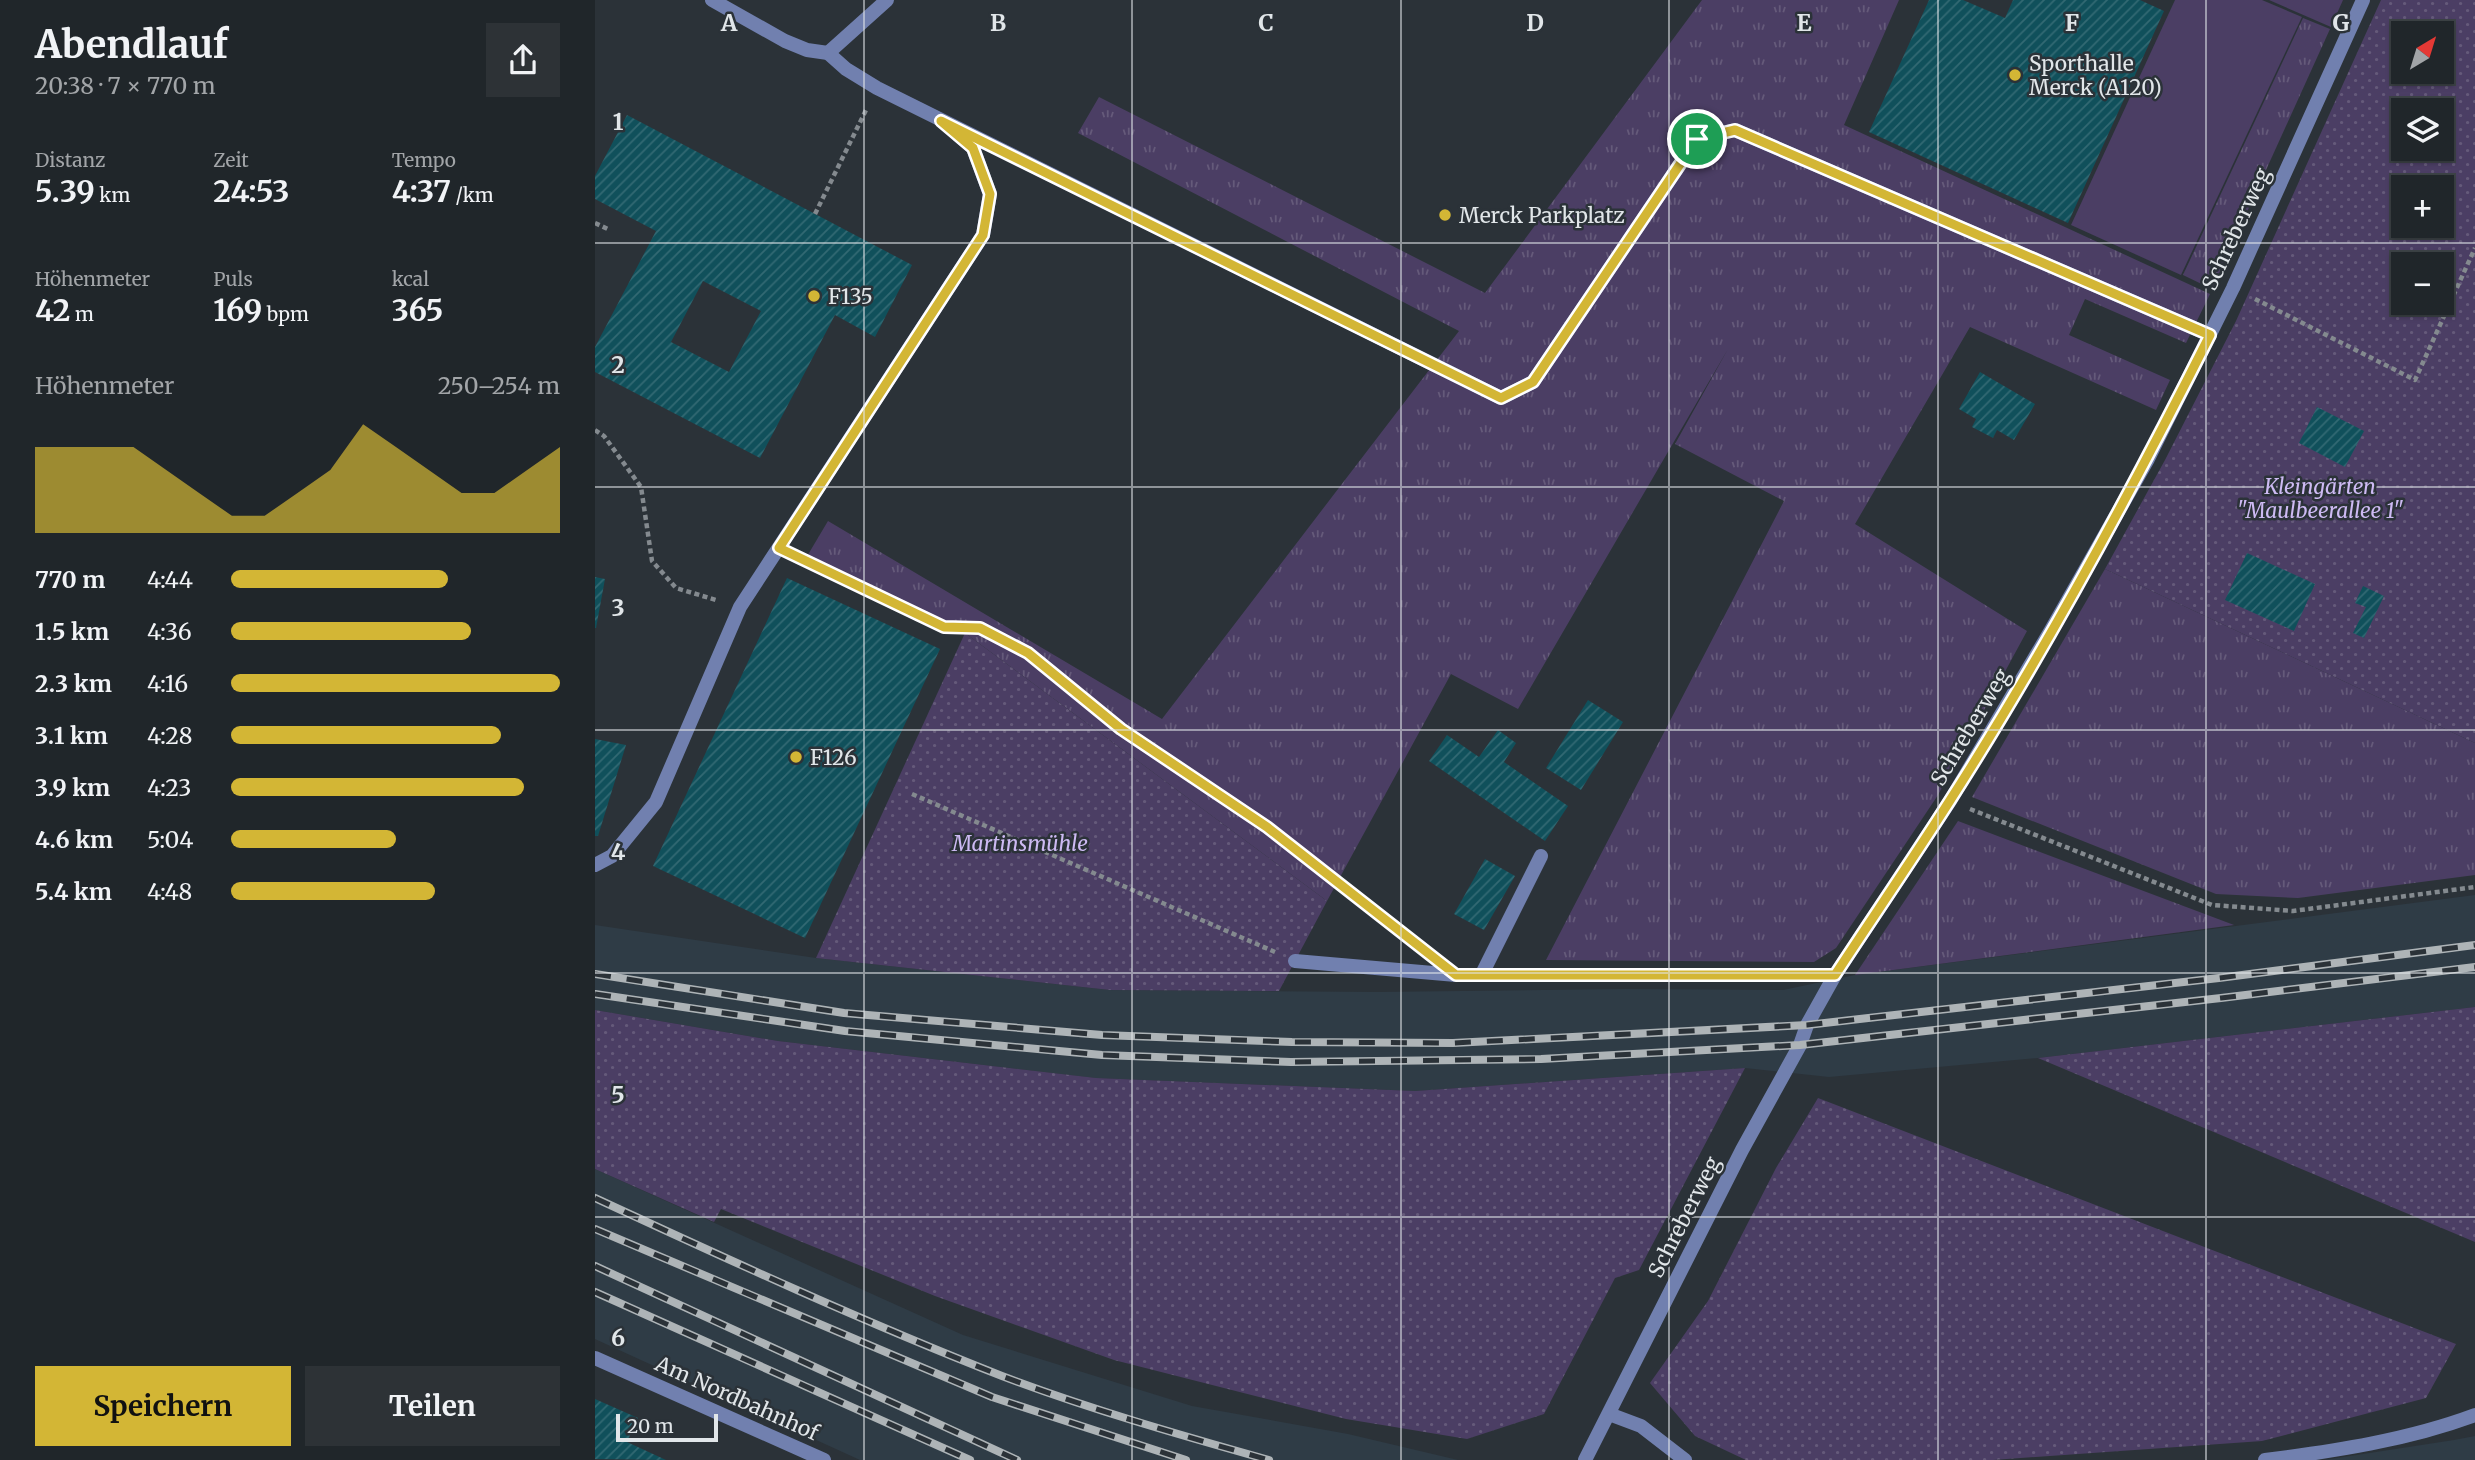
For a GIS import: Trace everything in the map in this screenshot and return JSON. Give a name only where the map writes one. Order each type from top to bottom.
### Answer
[{"type":"street","points":[[712,0],[785,41],[807,50],[828,53],[846,69],[877,88],[941,121],[1501,398],[1533,382],[1697,139],[1735,130],[2210,335]]},
{"type":"street","points":[[828,53],[887,0]]},
{"type":"street","name":"Schreberweg","points":[[1585,1460],[1729,1174],[1835,975],[1950,801],[2051,631],[2148,459],[2233,288],[2363,0]]},
{"type":"street","points":[[595,865],[612,856],[656,802],[740,607],[983,235],[990,194],[986,183],[973,148],[941,121]]},
{"type":"street","points":[[1482,974],[1541,856]]},
{"type":"street","points":[[1295,961],[1456,975],[1835,975]]},
{"type":"street","name":"Am Nordbahnhof","points":[[595,1358],[824,1460]]},
{"type":"street","points":[[1609,1414],[1641,1426],[1685,1460]]},
{"type":"street","points":[[2265,1460],[2325,1452],[2441,1427],[2475,1415]]},
{"type":"path","points":[[815,214],[877,88]]},
{"type":"path","points":[[595,223],[610,230]]},
{"type":"path","points":[[2233,288],[2415,380],[2475,248]]},
{"type":"path","points":[[595,430],[604,436],[641,487],[652,561],[676,588],[740,607]]},
{"type":"path","points":[[779,548],[944,627],[980,628],[1028,653],[1121,729],[1267,827],[1456,975]]},
{"type":"path","points":[[912,794],[1295,961]]},
{"type":"path","points":[[1950,801],[2212,905],[2293,911],[2475,887]]},
{"type":"shaded area","points":[[2475,895],[2475,1007],[2038,1058],[1829,1077],[1745,1068],[1415,1091],[1095,1078],[778,1041],[595,1010],[595,925],[816,958],[1110,990],[1783,990],[1855,975]]},
{"type":"shaded area","points":[[595,1169],[963,1335],[1192,1406],[1348,1434],[1458,1460],[860,1460],[595,1339]]},
{"type":"shaded area","points":[[2475,1436],[2475,1460],[2324,1460],[2454,1440]]},
{"type":"green space","points":[[1702,0],[1899,0],[1844,125],[2210,294],[2186,343],[2085,299],[2069,335],[2170,380],[2156,410],[1970,327],[1855,524],[2027,631],[1938,795],[1836,948],[1814,962],[1546,960],[1784,501],[1675,444],[1728,349],[1518,709],[1451,674],[1327,901],[965,633],[806,558],[828,521],[1162,719],[1459,331],[1078,133],[1099,97],[1485,293]]},
{"type":"green space","points":[[2175,0],[2262,0],[2302,17],[2181,275],[2071,225]]},
{"type":"green space","points":[[2269,0],[2343,0],[2331,27]]},
{"type":"green space","name":"Kleingärten \"Maulbeerallee 1\"","points":[[2381,0],[2475,0],[2475,743],[2105,569],[2165,460],[2236,321]]},
{"type":"green space","points":[[2303,18],[2330,29],[2212,289],[2183,275]]},
{"type":"green space","points":[[2105,569],[2475,743],[2475,875],[2298,898],[2216,894],[1972,797]]},
{"type":"green space","name":"Martinsmühle","points":[[965,633],[1327,901],[1279,991],[1110,990],[816,958]]},
{"type":"green space","points":[[1958,821],[2234,925],[1855,975]]},
{"type":"green space","points":[[2475,1007],[2475,1242],[2038,1058]]},
{"type":"green space","points":[[595,1010],[778,1041],[1096,1078],[1415,1091],[1745,1068],[1639,1270],[1615,1278],[1544,1414],[1467,1439],[1346,1419],[1114,1360],[935,1296],[721,1209],[714,1222],[595,1169]]},
{"type":"green space","points":[[1818,1098],[2456,1344],[2426,1398],[2262,1441],[1993,1460],[1746,1460],[1695,1436],[1650,1383],[1708,1301],[1776,1168]]},
{"type":"building","name":"Sporthalle Merck (A120)","points":[[1929,0],[1963,0],[2005,18],[2013,0],[2140,0],[2164,11],[2068,223],[1869,132]]},
{"type":"building","name":"F135","points":[[627,115],[912,265],[875,337],[835,315],[760,458],[595,372],[595,347],[656,231],[595,199],[595,176]],"holes":[[[703,281],[761,311],[729,372],[671,342]]]},
{"type":"building","points":[[1980,372],[2035,404],[2014,440],[1997,430],[1993,438],[1972,427],[1976,419],[1959,409]]},
{"type":"building","points":[[2317,407],[2364,431],[2345,467],[2299,443]]},
{"type":"building","points":[[2247,553],[2315,584],[2294,631],[2225,600]]},
{"type":"building","points":[[595,577],[605,579],[596,628],[595,628]]},
{"type":"building","name":"F126","points":[[787,578],[940,649],[805,938],[653,866]]},
{"type":"building","points":[[2363,586],[2384,596],[2364,638],[2353,633],[2366,607],[2355,603]]},
{"type":"building","points":[[1588,700],[1623,722],[1581,790],[1546,768]]},
{"type":"building","points":[[1498,730],[1516,743],[1504,762],[1568,806],[1545,841],[1429,761],[1447,735],[1479,757]]},
{"type":"building","points":[[595,739],[626,745],[598,836],[595,836]]},
{"type":"building","points":[[1485,859],[1515,876],[1484,930],[1454,914]]},
{"type":"building","points":[[595,1399],[638,1418],[627,1442],[666,1460],[595,1459]]},
{"type":"railway","points":[[595,974],[844,1013],[1102,1035],[1292,1042],[1453,1043],[1807,1025],[2219,978],[2475,945]]},
{"type":"railway","points":[[595,994],[845,1031],[1102,1055],[1291,1062],[1541,1059],[1800,1045],[2475,967]]},
{"type":"railway","points":[[595,1198],[848,1312],[1002,1376],[1101,1410],[1269,1460]]},
{"type":"railway","points":[[595,1229],[992,1397],[1186,1460]]},
{"type":"railway","points":[[595,1266],[1017,1460]]},
{"type":"railway","points":[[595,1292],[970,1460]]},
{"type":"place","name":"Sporthalle Merck (A120)","points":[[2015,75]]},
{"type":"place","name":"Merck Parkplatz","points":[[1445,215]]},
{"type":"place","name":"F135","points":[[814,296]]},
{"type":"place","name":"F126","points":[[796,757]]},
{"type":"route","points":[[941,121],[1501,398],[1533,382],[1697,139],[1735,130],[2210,335],[2148,459],[2051,631],[1950,801],[1835,975],[1456,975],[1267,827],[1121,729],[1028,653],[980,628],[944,627],[779,548],[983,235],[990,194],[973,148],[941,121]]}]
